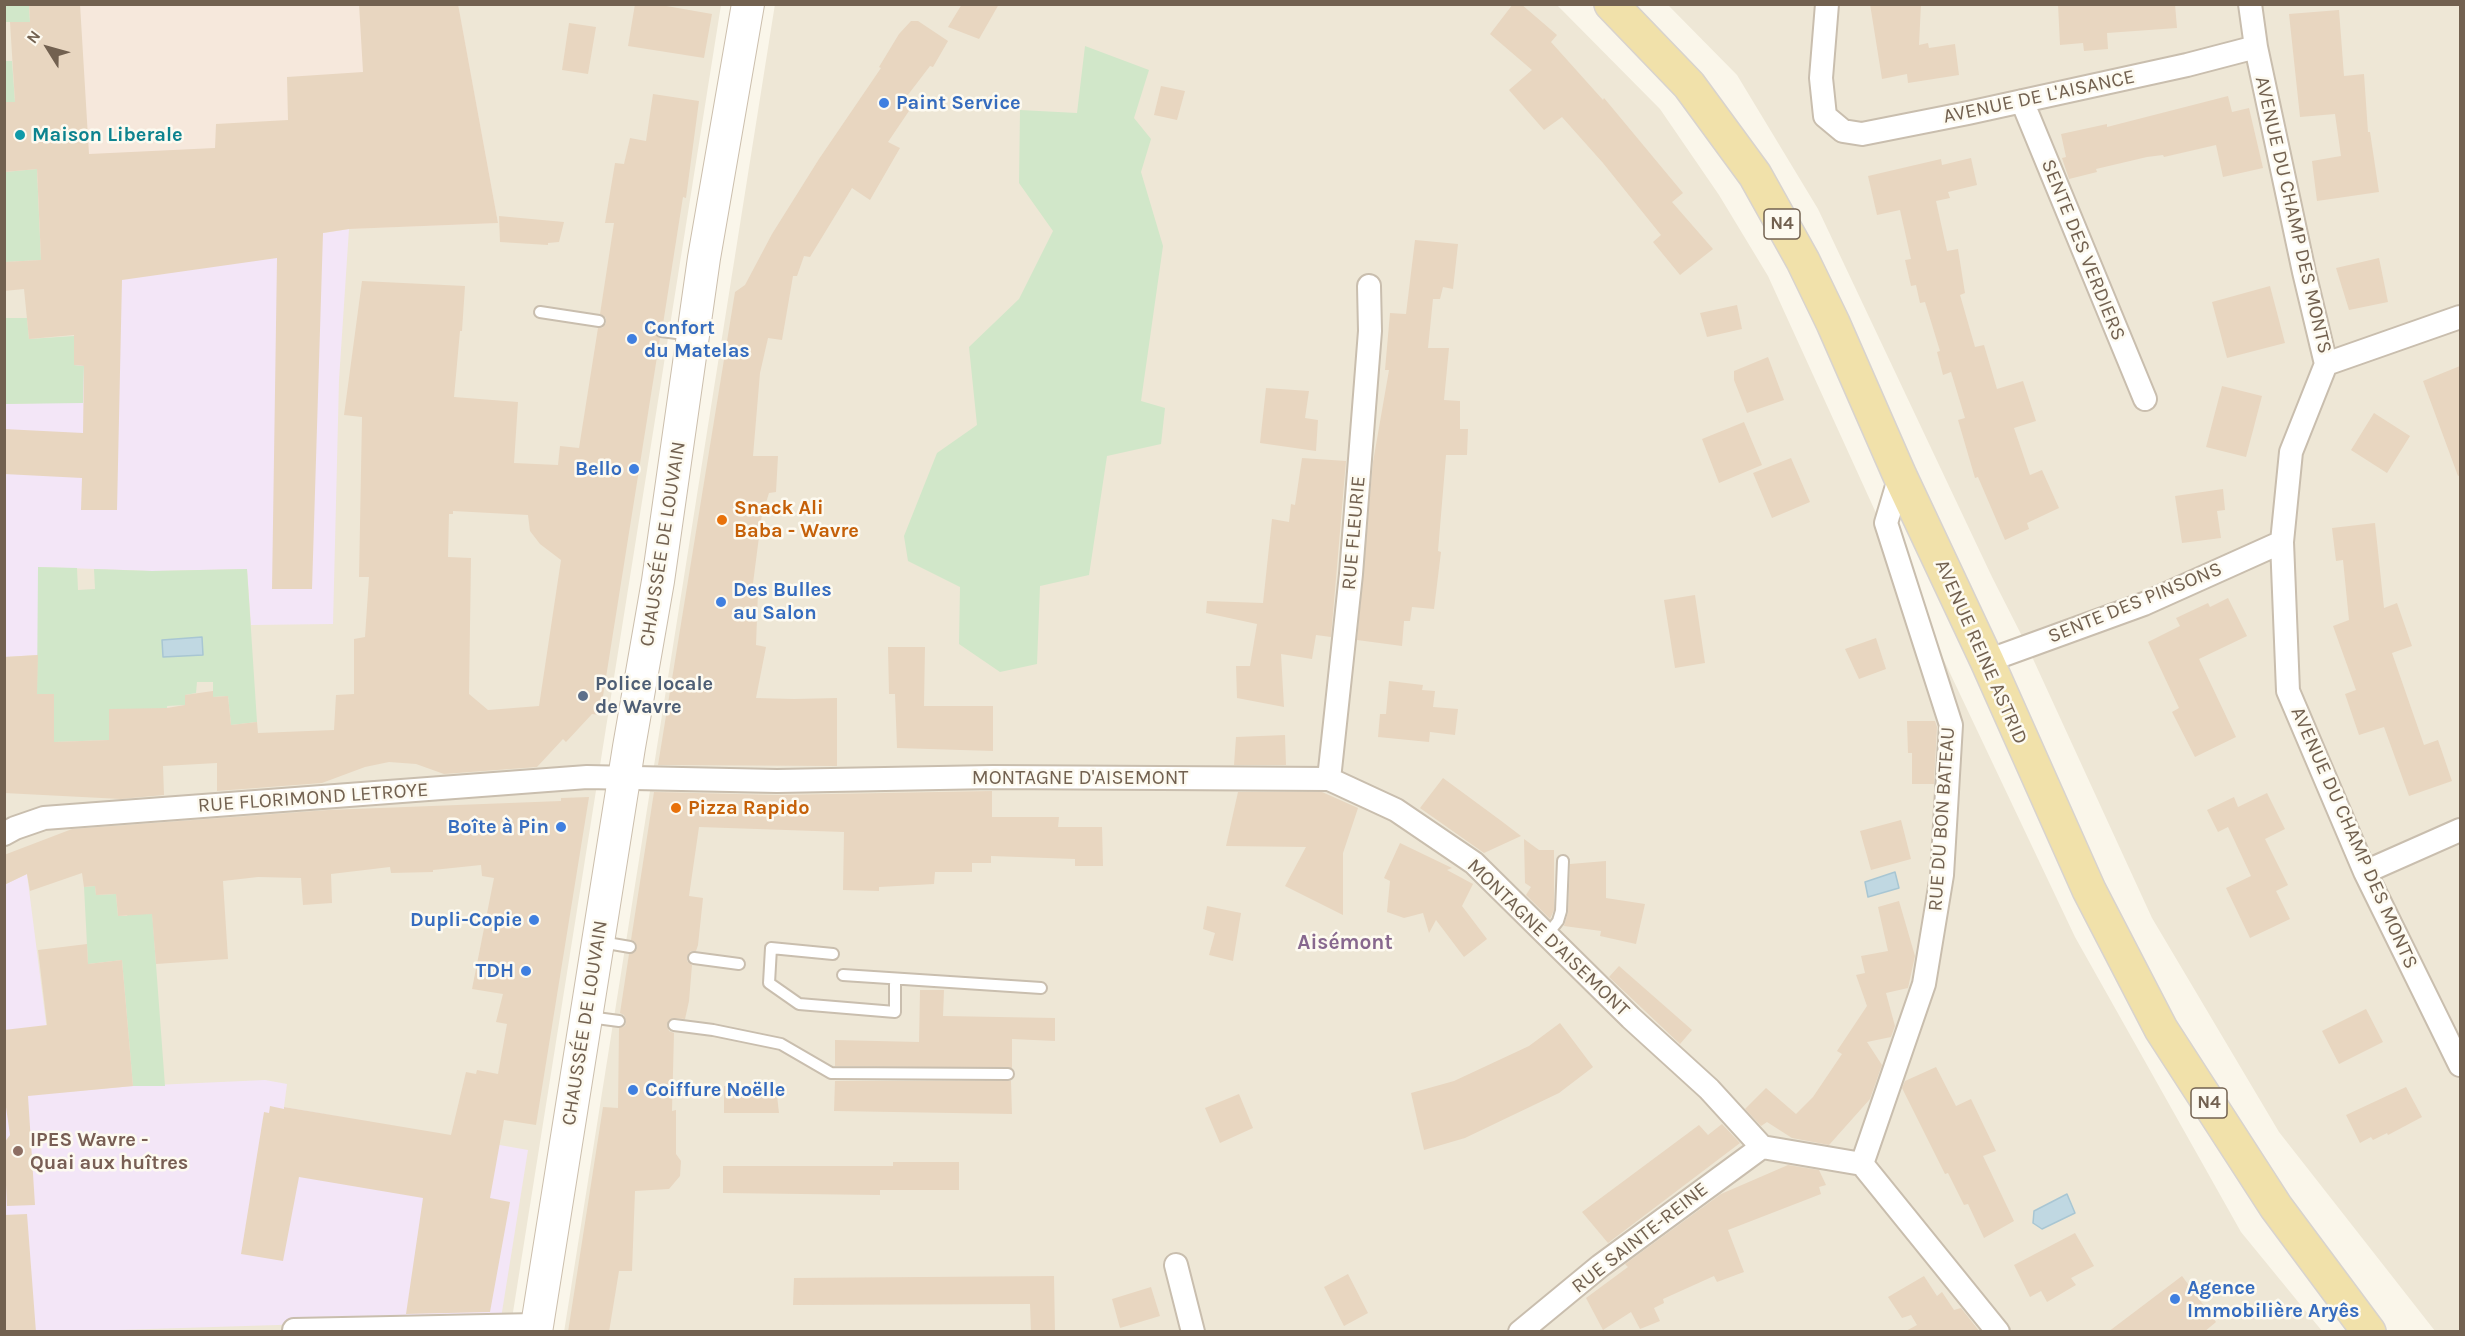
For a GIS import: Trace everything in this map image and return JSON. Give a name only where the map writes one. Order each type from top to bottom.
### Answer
[{"type":"main road","name":"CHAUSSÉE DE LOUVAIN","points":[[536,1328],[658,581],[695,336],[704,258],[748,4]]},
{"type":"main road","name":"AVENUE REINE ASTRID","points":[[1611,4],[1689,85],[1755,175],[1803,261],[1833,323],[1900,476],[1987,661],[2089,890],[2161,1029],[2276,1207],[2369,1332]]},
{"type":"main road","name":"AVENUE REINE ASTRID","points":[[2349,1305],[2379,1332]]},
{"type":"street","name":"AVENUE DE L'AISANCE","points":[[1827,4],[1821,78],[1825,116],[1843,131],[1862,134],[2022,101],[2256,47]]},
{"type":"street","name":"AVENUE DU CHAMP DES MONTS","points":[[2250,4],[2256,47],[2326,364],[2291,453],[2282,542],[2288,691],[2365,872],[2460,1065]]},
{"type":"street","name":"SENTE DES VERDIERS","points":[[2022,101],[2145,399]]},
{"type":"street","name":"RUE FLEURIE","points":[[1329,779],[1351,574],[1370,331],[1369,286]]},
{"type":"street","points":[[2326,364],[2460,317]]},
{"type":"street","name":"RUE DU BON BATEAU","points":[[1862,1164],[1924,984],[1942,875],[1951,725],[1886,523],[1900,476]]},
{"type":"street","name":"SENTE DES PINSONS","points":[[1987,661],[2144,604],[2282,542]]},
{"type":"street","name":"RUE FLORIMOND LETROYE","points":[[4,834],[44,818],[587,777],[625,778]]},
{"type":"street","name":"MONTAGNE D'AISEMONT","points":[[625,778],[777,781],[993,777],[1329,779],[1396,810],[1474,863],[1546,936],[1709,1089],[1762,1147]]},
{"type":"street","points":[[2365,872],[2460,830]]},
{"type":"street","points":[[1762,1147],[1862,1164],[1998,1332]]},
{"type":"street","name":"RUE SAINTE-REINE","points":[[1520,1332],[1600,1266],[1762,1147]]},
{"type":"street","points":[[1176,1265],[1193,1332]]},
{"type":"street","points":[[294,1330],[536,1328]]},
{"type":"lane","points":[[540,312],[599,321]]},
{"type":"lane","points":[[662,331],[695,336]]},
{"type":"lane","points":[[1546,936],[1558,921],[1561,911],[1563,861]]},
{"type":"lane","points":[[598,942],[630,947]]},
{"type":"lane","points":[[833,954],[771,948],[769,983],[799,1004],[895,1012],[896,979]]},
{"type":"lane","points":[[694,958],[740,964]]},
{"type":"lane","points":[[843,975],[1041,988]]},
{"type":"lane","points":[[585,1017],[620,1021]]},
{"type":"lane","points":[[674,1025],[713,1030],[781,1044],[831,1073],[1008,1074]]},
{"type":"shaded area","points":[[775,4],[1557,5],[1660,109],[1719,195],[1768,276],[1922,614],[2075,937],[2241,1232],[2322,1331],[564,1332]]},
{"type":"shaded area","points":[[5,5],[721,5],[510,1331],[5,1332]]},
{"type":"shaded area","points":[[29,5],[458,5],[498,223],[349,229],[196,253],[41,258]]},
{"type":"shaded area","points":[[1668,5],[2460,5],[2460,1331],[2435,1331],[2279,1132],[2152,918],[2028,648],[1992,577],[1818,209],[1737,75]]},
{"type":"shaded area","points":[[349,229],[339,380],[333,624],[251,625],[247,569],[152,571],[39,567],[38,655],[5,657],[4,404],[83,402],[74,365],[76,257],[196,253]]},
{"type":"shaded area","points":[[27,874],[55,1093],[133,1086],[265,1080],[287,1084],[284,1107],[528,1150],[501,1318],[5,1332],[4,885]]},
{"type":"green space","points":[[5,5],[29,5],[30,22],[5,22]]},
{"type":"green space","points":[[1085,46],[1149,70],[1134,118],[1151,139],[1141,172],[1163,246],[1141,401],[1165,408],[1161,444],[1107,456],[1089,575],[1040,586],[1037,664],[1000,672],[959,644],[960,587],[908,561],[904,536],[937,453],[977,425],[969,347],[1019,299],[1053,231],[1019,183],[1020,110],[1077,113]]},
{"type":"green space","points":[[4,61],[12,61],[15,102],[5,102]]},
{"type":"green space","points":[[37,169],[41,260],[5,262],[5,172]]},
{"type":"green space","points":[[4,318],[27,318],[29,339],[74,336],[74,365],[84,366],[83,403],[5,404]]},
{"type":"green space","points":[[38,567],[77,568],[78,590],[95,589],[94,569],[152,571],[247,569],[257,722],[231,725],[228,696],[213,697],[213,682],[197,682],[196,693],[185,695],[185,705],[167,706],[168,718],[127,709],[109,709],[109,740],[54,742],[54,694],[37,694]]},
{"type":"green space","points":[[149,870],[165,1086],[133,1086],[122,960],[88,964],[84,887],[95,886],[96,895],[116,894],[118,916],[127,916]]},
{"type":"water","points":[[202,637],[203,655],[163,657],[162,640]]},
{"type":"water","points":[[1895,872],[1899,888],[1868,897],[1865,882]]},
{"type":"water","points":[[2067,1194],[2075,1213],[2042,1229],[2033,1223],[2034,1211]]},
{"type":"building","points":[[29,4],[80,4],[89,154],[215,148],[216,124],[288,120],[287,77],[363,72],[359,4],[458,4],[498,223],[349,229],[323,233],[312,589],[272,589],[277,258],[122,280],[117,510],[81,510],[82,478],[4,474],[4,429],[83,433],[84,366],[74,365],[74,335],[29,339],[24,289],[4,291],[4,262],[41,260],[37,169],[4,172],[4,102],[15,102],[10,22],[30,22]]},
{"type":"building","points":[[635,4],[655,4],[712,14],[704,58],[628,46]]},
{"type":"building","points":[[962,4],[999,4],[979,39],[948,27]]},
{"type":"building","points":[[1513,4],[1521,4],[1557,35],[1551,42],[1603,100],[1604,98],[1683,193],[1672,202],[1713,249],[1680,275],[1653,242],[1661,235],[1603,163],[1562,117],[1544,130],[1509,90],[1532,70],[1490,34]]},
{"type":"building","points":[[1870,4],[1921,4],[1919,45],[1928,43],[1929,48],[1955,44],[1959,75],[1908,83],[1907,74],[1882,79]]},
{"type":"building","points":[[2058,4],[2175,4],[2177,28],[2107,33],[2108,49],[2084,51],[2083,43],[2060,45]]},
{"type":"building","points":[[2339,10],[2344,76],[2364,74],[2368,132],[2370,132],[2379,192],[2317,201],[2312,161],[2341,156],[2335,114],[2300,117],[2289,14]]},
{"type":"building","points":[[911,21],[918,21],[948,41],[933,67],[930,66],[904,100],[913,105],[888,142],[900,148],[870,200],[852,188],[810,257],[804,256],[797,276],[793,276],[782,340],[768,338],[760,373],[753,456],[778,456],[776,492],[769,493],[765,506],[763,506],[752,591],[758,591],[756,645],[766,647],[756,698],[837,698],[837,766],[658,765],[735,292],[745,285],[772,234],[819,159],[881,68],[879,67],[899,34]]},
{"type":"building","points":[[569,23],[596,27],[588,74],[562,70]]},
{"type":"building","points":[[1161,86],[1185,91],[1177,120],[1154,115]]},
{"type":"building","points":[[653,94],[699,101],[686,198],[683,197],[663,324],[658,324],[654,329],[654,334],[660,338],[600,715],[592,714],[566,742],[563,739],[537,767],[444,774],[416,764],[389,762],[365,767],[322,783],[217,791],[217,763],[163,766],[164,795],[121,799],[4,793],[4,657],[38,655],[37,694],[54,694],[54,742],[109,740],[109,709],[167,708],[185,705],[185,695],[213,691],[213,697],[228,696],[231,725],[257,722],[258,733],[334,730],[336,695],[354,694],[354,639],[365,637],[369,577],[359,577],[362,417],[344,415],[362,281],[465,286],[454,397],[518,402],[514,463],[558,465],[560,446],[579,448],[598,328],[602,328],[606,323],[606,318],[600,314],[614,223],[605,223],[615,163],[624,164],[630,138],[646,141]],"holes":[[[453,511],[528,515],[530,531],[540,544],[561,560],[539,706],[488,710],[469,694],[471,558],[448,557],[449,514],[453,514]]]},
{"type":"building","points":[[2228,96],[2232,112],[2249,108],[2263,168],[2223,177],[2216,145],[2164,157],[2163,155],[2147,157],[2096,169],[2097,172],[2069,179],[2062,158],[2066,157],[2061,134],[2107,124],[2107,127]]},
{"type":"building","points":[[1971,158],[1977,185],[1948,192],[1950,198],[1936,201],[1947,251],[1958,249],[1965,293],[1960,295],[1975,347],[1984,345],[1997,389],[2023,381],[2036,421],[2014,428],[2030,475],[2042,470],[2059,508],[2027,523],[2029,529],[2005,540],[1978,477],[1975,478],[1958,420],[1965,418],[1951,372],[1943,375],[1937,352],[1940,351],[1925,302],[1920,303],[1916,285],[1911,286],[1905,260],[1911,259],[1900,210],[1877,215],[1868,176],[1941,159],[1942,165]]},
{"type":"building","points":[[499,216],[564,222],[559,242],[548,243],[548,245],[500,242]]},
{"type":"building","points":[[1415,240],[1458,244],[1453,289],[1443,287],[1440,299],[1433,299],[1428,348],[1449,348],[1444,400],[1460,401],[1460,429],[1468,429],[1467,455],[1446,455],[1438,551],[1441,552],[1434,609],[1412,607],[1410,621],[1404,621],[1402,646],[1357,640],[1373,462],[1389,370],[1385,370],[1390,313],[1406,314]]},
{"type":"building","points":[[2379,258],[2388,302],[2349,310],[2336,268]]},
{"type":"building","points":[[2270,286],[2285,343],[2227,358],[2212,302]]},
{"type":"building","points":[[1737,305],[1742,329],[1707,337],[1700,313]]},
{"type":"building","points":[[1768,357],[1784,400],[1747,413],[1734,380],[1734,371]]},
{"type":"building","points":[[2460,366],[2460,475],[2458,476],[2423,381]]},
{"type":"building","points":[[2222,386],[2262,396],[2246,457],[2206,447]]},
{"type":"building","points":[[1266,388],[1309,391],[1305,418],[1318,420],[1316,451],[1260,443]]},
{"type":"building","points":[[2374,413],[2410,436],[2387,473],[2351,450]]},
{"type":"building","points":[[1744,422],[1762,465],[1719,483],[1702,439]]},
{"type":"building","points":[[1302,458],[1346,461],[1331,637],[1316,635],[1312,659],[1281,654],[1284,707],[1237,698],[1236,666],[1250,666],[1257,624],[1206,613],[1207,601],[1263,603],[1272,519],[1289,522],[1291,504],[1295,505]]},
{"type":"building","points":[[1791,458],[1810,502],[1772,518],[1753,473]]},
{"type":"building","points":[[2223,489],[2225,510],[2217,511],[2221,538],[2182,543],[2175,496]]},
{"type":"building","points":[[2375,523],[2384,608],[2397,603],[2412,646],[2392,653],[2424,745],[2438,740],[2452,781],[2409,796],[2384,727],[2359,735],[2345,694],[2356,690],[2333,626],[2349,620],[2343,560],[2336,561],[2332,528]]},
{"type":"building","points":[[1695,595],[1705,663],[1675,668],[1664,600]]},
{"type":"building","points":[[2228,598],[2247,636],[2199,659],[2236,737],[2195,757],[2172,712],[2179,708],[2148,642],[2180,626],[2176,618],[2208,603],[2210,607]]},
{"type":"building","points":[[1876,638],[1886,669],[1859,679],[1845,649]]},
{"type":"building","points":[[888,647],[925,647],[924,706],[993,706],[993,751],[897,748],[895,694],[889,694]]},
{"type":"building","points":[[1389,681],[1423,685],[1422,690],[1435,691],[1433,707],[1458,709],[1455,735],[1430,732],[1429,742],[1378,737],[1380,714],[1386,714]]},
{"type":"building","points":[[1907,721],[1935,721],[1937,727],[1934,784],[1912,784],[1912,753],[1908,753]]},
{"type":"building","points":[[1285,735],[1286,765],[1234,765],[1236,737]]},
{"type":"building","points":[[1443,778],[1521,836],[1484,853],[1420,808]]},
{"type":"building","points":[[992,791],[992,817],[1059,817],[1058,827],[1102,827],[1103,866],[1075,866],[1075,859],[991,856],[991,863],[972,863],[972,872],[935,872],[934,884],[879,887],[879,891],[843,890],[844,832],[699,827],[689,896],[703,898],[698,945],[696,951],[691,951],[687,956],[687,961],[692,965],[689,1001],[685,1019],[672,1018],[667,1025],[669,1031],[674,1033],[672,1111],[676,1110],[676,1154],[681,1161],[680,1176],[669,1189],[635,1191],[632,1271],[619,1271],[609,1332],[568,1332],[603,1107],[618,1108],[619,1028],[625,1026],[626,1021],[624,1015],[620,1013],[629,954],[635,952],[637,948],[635,942],[631,940],[654,792],[777,795]]},
{"type":"building","points":[[1238,792],[1322,792],[1358,808],[1343,853],[1343,915],[1285,886],[1306,847],[1226,846]]},
{"type":"building","points":[[2267,793],[2285,829],[2265,839],[2288,885],[2276,891],[2290,919],[2250,938],[2226,888],[2251,876],[2228,827],[2218,832],[2207,810],[2234,797],[2238,807]]},
{"type":"building","points":[[589,797],[536,1125],[504,1120],[490,1198],[510,1202],[490,1312],[406,1314],[423,1198],[299,1177],[283,1261],[241,1254],[264,1112],[269,1113],[270,1106],[451,1135],[466,1072],[476,1074],[477,1070],[498,1074],[507,1024],[496,1022],[503,994],[472,989],[494,878],[482,876],[481,865],[433,870],[433,872],[391,873],[390,867],[331,874],[332,903],[303,905],[301,878],[258,877],[223,881],[228,959],[156,964],[152,914],[118,916],[116,894],[96,895],[95,886],[84,887],[82,873],[30,891],[27,874],[4,885],[4,855],[72,829],[328,810],[561,801],[561,798]]},
{"type":"building","points":[[1901,820],[1911,859],[1871,870],[1860,831]]},
{"type":"building","points":[[1524,839],[1539,850],[1554,850],[1554,910],[1550,919],[1526,895],[1531,887],[1525,883]]},
{"type":"building","points":[[1400,843],[1452,868],[1447,870],[1473,884],[1462,906],[1487,939],[1464,957],[1436,920],[1429,933],[1423,913],[1404,918],[1387,912],[1390,881],[1384,878]]},
{"type":"building","points":[[1606,861],[1606,898],[1645,904],[1636,944],[1600,936],[1601,931],[1564,926],[1568,912],[1570,864]]},
{"type":"building","points":[[1899,901],[1915,956],[1908,988],[1886,993],[1895,1026],[1891,1037],[1867,1042],[1882,1065],[1870,1099],[1829,1145],[1792,1138],[1767,1122],[1761,1126],[1745,1109],[1766,1088],[1796,1114],[1813,1097],[1842,1054],[1837,1051],[1867,1006],[1856,975],[1865,973],[1861,956],[1888,951],[1878,907]]},
{"type":"building","points":[[1207,906],[1241,913],[1233,961],[1209,955],[1215,933],[1203,929]]},
{"type":"building","points":[[87,944],[88,964],[122,960],[133,1086],[28,1096],[35,1205],[7,1206],[4,1143],[10,1135],[4,1093],[4,1030],[47,1025],[38,950]]},
{"type":"building","points":[[1619,966],[1692,1030],[1680,1044],[1609,977]]},
{"type":"building","points":[[920,990],[944,990],[943,1016],[1055,1018],[1055,1041],[1012,1039],[1012,1068],[835,1066],[835,1040],[919,1042]]},
{"type":"building","points":[[2366,1009],[2383,1042],[2339,1064],[2322,1031]]},
{"type":"building","points":[[1560,1023],[1593,1067],[1559,1093],[1465,1138],[1424,1150],[1411,1093],[1454,1081],[1529,1046]]},
{"type":"building","points":[[1936,1067],[1956,1106],[1971,1099],[1996,1151],[1983,1156],[2014,1221],[1984,1238],[1968,1204],[1964,1205],[1948,1173],[1945,1174],[1902,1088],[1905,1081]]},
{"type":"building","points":[[835,1081],[1011,1081],[1012,1114],[834,1111]]},
{"type":"building","points":[[724,1086],[776,1087],[779,1113],[724,1113]]},
{"type":"building","points":[[2406,1087],[2422,1117],[2388,1135],[2387,1133],[2373,1140],[2371,1137],[2360,1143],[2346,1115]]},
{"type":"building","points":[[1239,1094],[1253,1128],[1220,1143],[1205,1108]]},
{"type":"building","points":[[1722,1124],[1740,1143],[1608,1243],[1582,1212],[1699,1125],[1708,1135]]},
{"type":"building","points":[[893,1162],[959,1162],[959,1190],[880,1190],[880,1195],[723,1193],[723,1166],[893,1166]]},
{"type":"building","points":[[1788,1165],[1819,1170],[1826,1185],[1819,1187],[1821,1194],[1728,1230],[1744,1272],[1717,1282],[1714,1276],[1663,1299],[1664,1303],[1654,1308],[1660,1321],[1640,1329],[1631,1312],[1603,1330],[1586,1298],[1628,1267],[1625,1264],[1721,1194]]},
{"type":"building","points":[[27,1214],[36,1332],[4,1332],[4,1215]]},
{"type":"building","points":[[2075,1233],[2094,1266],[2071,1278],[2076,1285],[2047,1302],[2041,1291],[2030,1297],[2014,1265]]},
{"type":"building","points":[[1348,1274],[1368,1313],[1344,1326],[1324,1287]]},
{"type":"building","points":[[1054,1276],[1055,1332],[1031,1332],[1030,1304],[793,1305],[794,1278]]},
{"type":"building","points":[[1924,1276],[1937,1296],[1942,1292],[1954,1310],[1961,1308],[1980,1332],[1904,1332],[1917,1325],[1911,1315],[1902,1318],[1888,1297]]},
{"type":"building","name":"Agence Immobilière Aryês","points":[[2182,1276],[2216,1322],[2204,1332],[2108,1332]]},
{"type":"building","points":[[1151,1287],[1160,1316],[1120,1328],[1112,1299]]},
{"type":"place","name":"Paint Service","points":[[884,103]]},
{"type":"place","name":"Maison Liberale","points":[[20,135]]},
{"type":"place","name":"Confort du Matelas","points":[[632,339]]},
{"type":"place","name":"Bello","points":[[634,469]]},
{"type":"place","name":"Snack Ali Baba - Wavre","points":[[722,520]]},
{"type":"place","name":"Des Bulles au Salon","points":[[721,602]]},
{"type":"place","name":"Police locale de Wavre","points":[[583,696]]},
{"type":"place","name":"Pizza Rapido","points":[[676,808]]},
{"type":"place","name":"Boîte à Pin","points":[[561,827]]},
{"type":"place","name":"Dupli-Copie","points":[[534,920]]},
{"type":"place","name":"TDH","points":[[526,971]]},
{"type":"place","name":"Coiffure Noëlle","points":[[633,1090]]},
{"type":"place","name":"IPES Wavre - Quai aux huîtres","points":[[18,1151]]},
{"type":"place","name":"Agence Immobilière Aryês","points":[[2175,1299]]},
{"type":"district","name":"Aisémont","points":[[1345,943]]}]
